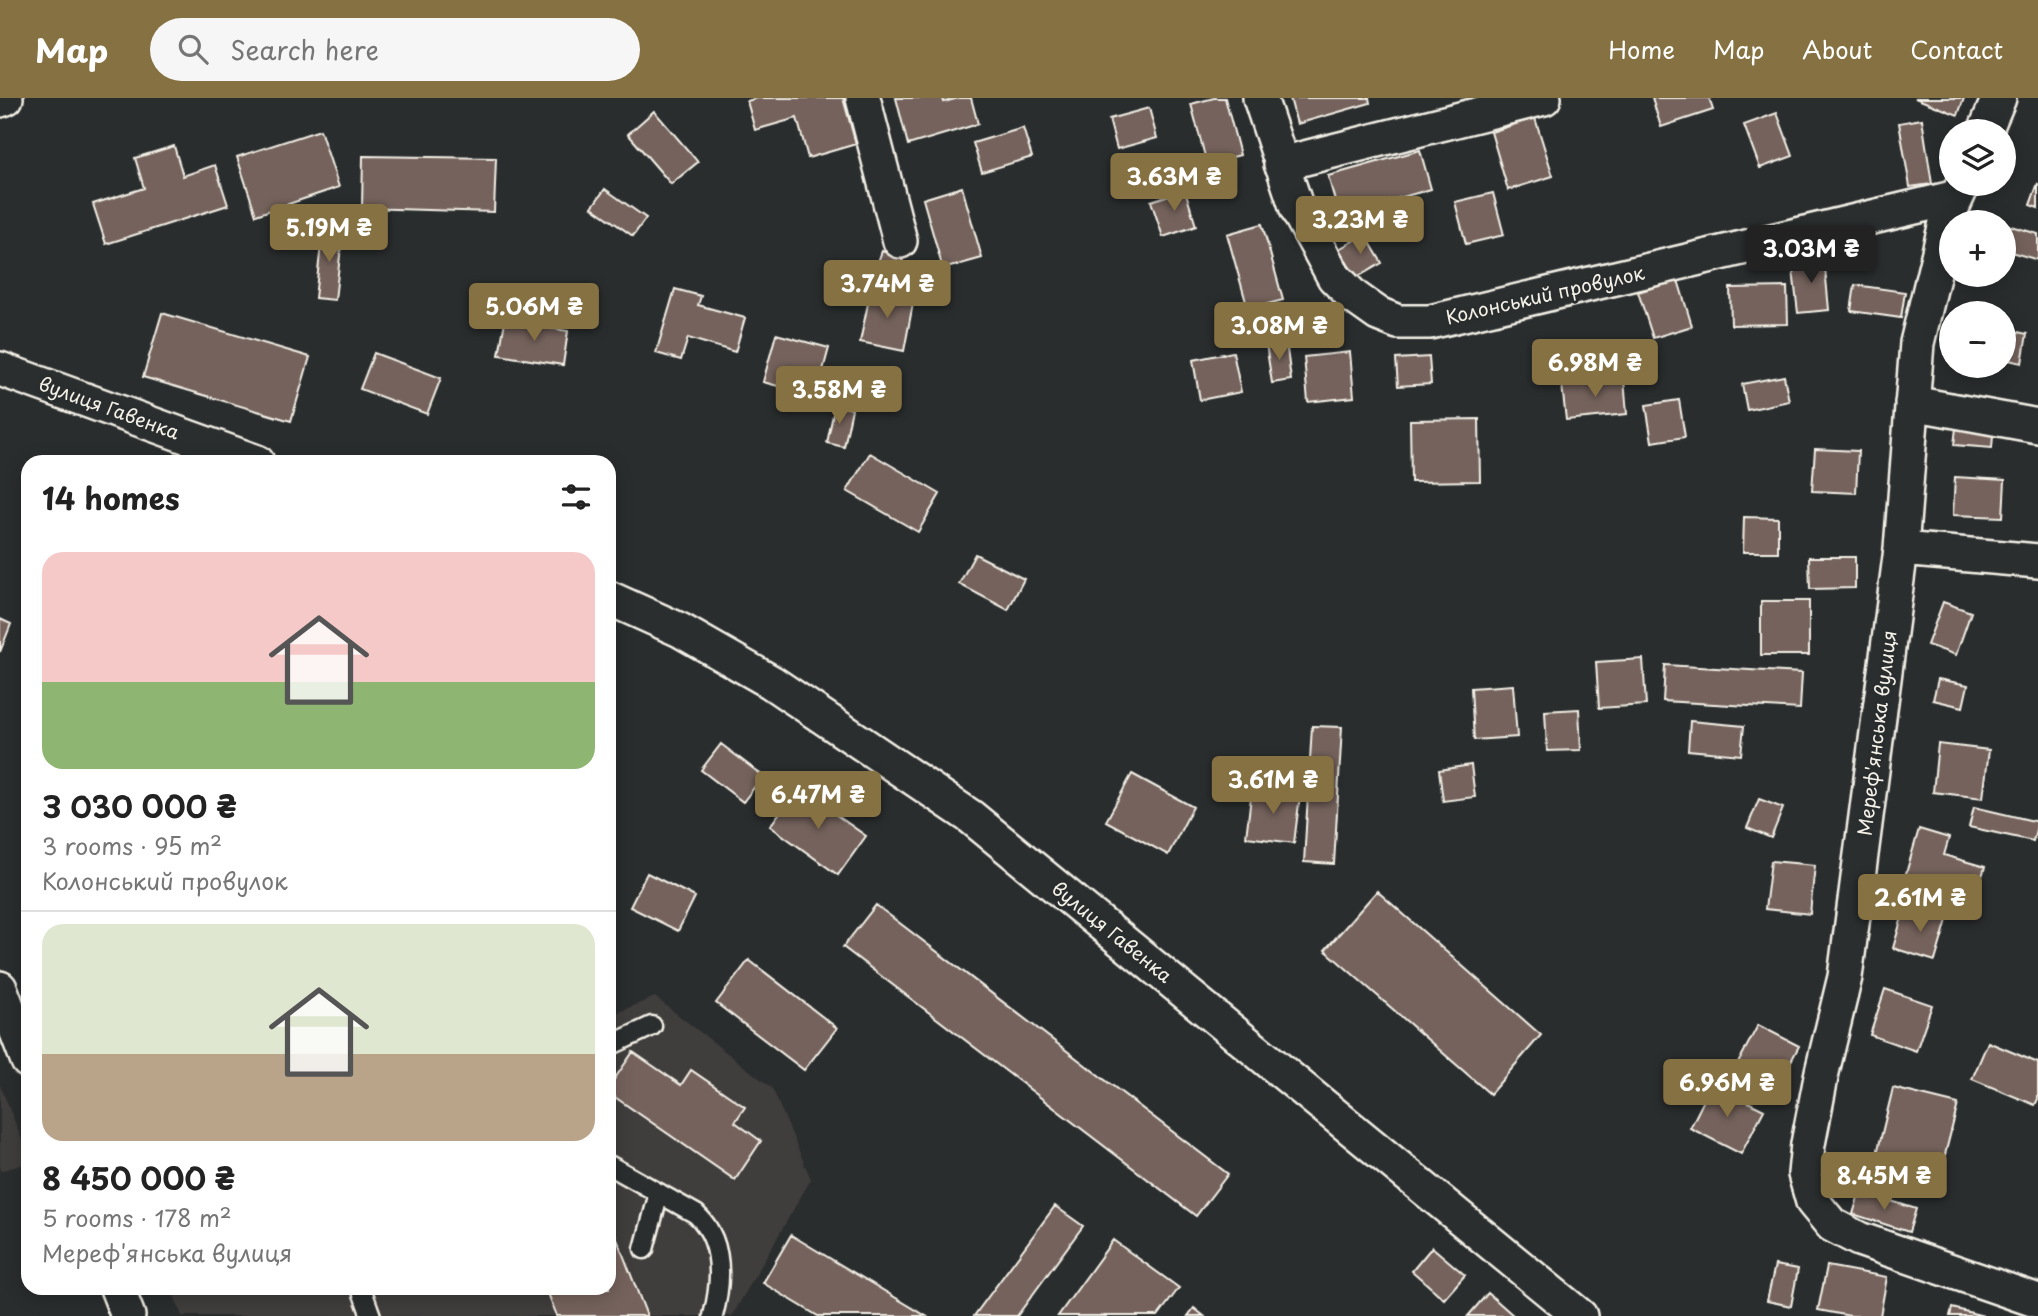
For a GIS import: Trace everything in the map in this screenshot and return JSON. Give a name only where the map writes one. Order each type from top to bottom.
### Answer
[{"type":"street","points":[[0,100],[6,98]]},
{"type":"street","points":[[863,98],[900,241]]},
{"type":"street","name":"Колонський провулок","points":[[1260,98],[1297,209],[1334,277],[1354,297],[1378,314],[1398,322],[1443,320],[1939,195]]},
{"type":"street","points":[[1281,164],[1544,98]]},
{"type":"street","points":[[1990,119],[1998,98]]},
{"type":"street","name":"Мереф'янська вулиця","points":[[1957,196],[1947,219],[1919,331],[1901,549],[1845,978],[1822,1072],[1805,1174],[1813,1202],[1832,1225],[1859,1239],[2038,1301]]},
{"type":"street","name":"вулиця Гавенка","points":[[0,369],[238,455]]},
{"type":"street","points":[[1912,403],[2038,426]]},
{"type":"street","points":[[1901,549],[2038,561]]},
{"type":"street","name":"вулиця Гавенка","points":[[616,601],[680,630],[771,682],[971,817],[1580,1316]]},
{"type":"street","points":[[0,988],[21,1043]]},
{"type":"street","points":[[120,1295],[128,1316]]},
{"type":"lane","points":[[616,1043],[652,1026]]},
{"type":"lane","points":[[616,1169],[696,1214],[705,1223],[715,1241],[720,1269],[713,1316]]},
{"type":"lane","points":[[644,1249],[659,1193]]},
{"type":"lane","points":[[364,1295],[371,1316]]},
{"type":"shaded area","points":[[655,997],[772,1088],[811,1179],[732,1316],[182,1316],[174,1295],[616,1295],[616,1013]]},
{"type":"shaded area","points":[[0,1085],[21,1138],[21,1165],[0,1171]]},
{"type":"building","points":[[758,98],[843,98],[856,144],[808,158],[797,118],[755,130],[747,101]]},
{"type":"building","points":[[896,98],[943,98],[944,102],[971,98],[978,124],[908,145]]},
{"type":"building","points":[[1225,98],[1240,155],[1207,164],[1191,104]]},
{"type":"building","points":[[1290,98],[1369,98],[1370,103],[1297,124]]},
{"type":"building","points":[[1652,98],[1709,98],[1713,110],[1661,127]]},
{"type":"building","points":[[1915,98],[1964,98],[1958,115]]},
{"type":"building","points":[[1149,108],[1157,138],[1117,149],[1109,119]]},
{"type":"building","points":[[654,111],[698,162],[671,184],[628,134]]},
{"type":"building","points":[[1777,113],[1793,156],[1760,168],[1744,125]]},
{"type":"building","points":[[1535,118],[1553,176],[1508,190],[1491,132]]},
{"type":"building","points":[[1922,119],[1932,184],[1910,187],[1899,123]]},
{"type":"building","points":[[1023,128],[1032,157],[982,172],[973,143]]},
{"type":"building","points":[[320,130],[339,187],[256,215],[237,157]]},
{"type":"building","points":[[174,146],[183,176],[215,165],[228,205],[106,244],[93,204],[144,188],[135,158]]},
{"type":"building","points":[[1420,150],[1431,189],[1339,215],[1328,176]]},
{"type":"building","points":[[363,156],[496,158],[494,212],[362,208]]},
{"type":"building","points":[[2038,183],[2038,208],[2030,205]]},
{"type":"building","points":[[962,187],[982,258],[943,269],[923,199]]},
{"type":"building","points":[[605,189],[646,218],[633,236],[592,207]]},
{"type":"building","points":[[1185,190],[1196,226],[1163,237],[1151,201]]},
{"type":"building","points":[[1493,193],[1504,235],[1466,244],[1455,202]]},
{"type":"building","points":[[1262,224],[1283,300],[1248,309],[1227,234]]},
{"type":"building","points":[[323,227],[343,229],[335,300],[315,298]]},
{"type":"building","points":[[2016,228],[2038,234],[2038,260],[2016,254]]},
{"type":"building","points":[[1365,234],[1382,263],[1356,278],[1339,249]]},
{"type":"building","points":[[882,251],[903,259],[892,288],[871,281]]},
{"type":"building","points":[[1824,257],[1829,310],[1798,313],[1792,261]]},
{"type":"building","points":[[1678,280],[1692,326],[1653,338],[1638,292]]},
{"type":"building","points":[[1855,285],[1905,292],[1901,318],[1851,311]]},
{"type":"building","points":[[1787,287],[1788,324],[1731,325],[1730,288]]},
{"type":"building","points":[[675,289],[701,296],[698,305],[745,318],[735,352],[688,338],[681,360],[656,353]]},
{"type":"building","points":[[871,289],[914,298],[904,351],[860,342]]},
{"type":"building","points":[[162,313],[310,357],[291,421],[143,377]]},
{"type":"building","points":[[505,321],[568,331],[563,365],[499,355]]},
{"type":"building","points":[[2016,332],[2027,334],[2022,363],[2016,362]]},
{"type":"building","points":[[776,334],[829,348],[816,396],[763,382]]},
{"type":"building","points":[[1286,341],[1291,380],[1272,383],[1266,344]]},
{"type":"building","points":[[1233,352],[1241,392],[1200,400],[1193,360]]},
{"type":"building","points":[[1350,352],[1354,397],[1308,402],[1304,357]]},
{"type":"building","points":[[374,353],[441,378],[427,414],[360,389]]},
{"type":"building","points":[[1429,357],[1431,384],[1398,386],[1396,359]]},
{"type":"building","points":[[1784,376],[1789,401],[1747,410],[1742,384]]},
{"type":"building","points":[[1624,379],[1627,414],[1566,420],[1562,385]]},
{"type":"building","points":[[1679,400],[1685,437],[1652,442],[1646,405]]},
{"type":"building","points":[[835,405],[852,409],[844,447],[827,443]]},
{"type":"building","points":[[1479,419],[1480,481],[1411,482],[1410,420]]},
{"type":"building","points":[[1957,419],[1994,423],[1992,448],[1954,445]]},
{"type":"building","points":[[1815,449],[1858,451],[1856,493],[1812,491]]},
{"type":"building","points":[[870,453],[940,494],[918,532],[847,491]]},
{"type":"building","points":[[1955,477],[2005,480],[2003,517],[1953,515]]},
{"type":"building","points":[[1744,517],[1778,518],[1778,552],[1743,552]]},
{"type":"building","points":[[975,554],[1024,579],[1008,610],[959,584]]},
{"type":"building","points":[[1809,557],[1855,557],[1855,588],[1810,589]]},
{"type":"building","points":[[1761,601],[1809,601],[1809,655],[1761,655]]},
{"type":"building","points":[[1943,602],[1971,612],[1956,655],[1927,645]]},
{"type":"building","points":[[0,619],[11,624],[0,652]]},
{"type":"building","points":[[1643,659],[1646,705],[1599,708],[1596,662]]},
{"type":"building","points":[[1665,665],[1802,673],[1800,709],[1663,701]]},
{"type":"building","points":[[1938,679],[1968,685],[1963,707],[1933,700]]},
{"type":"building","points":[[1513,685],[1517,737],[1474,740],[1471,688]]},
{"type":"building","points":[[1579,709],[1581,750],[1547,751],[1545,711]]},
{"type":"building","points":[[1690,721],[1744,726],[1741,755],[1688,750]]},
{"type":"building","points":[[1312,726],[1342,727],[1334,864],[1304,862]]},
{"type":"building","points":[[721,744],[763,776],[743,802],[701,770]]},
{"type":"building","points":[[1938,744],[1989,750],[1983,798],[1933,792]]},
{"type":"building","points":[[1471,765],[1475,797],[1443,801],[1439,770]]},
{"type":"building","points":[[1132,774],[1193,807],[1168,855],[1106,821]]},
{"type":"building","points":[[798,788],[866,836],[838,875],[770,826]]},
{"type":"building","points":[[1252,789],[1300,795],[1294,843],[1246,837]]},
{"type":"building","points":[[1759,799],[1783,808],[1771,838],[1747,828]]},
{"type":"building","points":[[1974,807],[2038,822],[2033,841],[1969,827]]},
{"type":"building","points":[[1919,829],[1949,838],[1944,855],[1985,867],[1978,888],[1938,876],[1932,896],[1902,887]]},
{"type":"building","points":[[1771,861],[1815,865],[1810,914],[1765,909]]},
{"type":"building","points":[[647,873],[695,897],[678,931],[630,907]]},
{"type":"building","points":[[1377,891],[1541,1035],[1490,1094],[1325,950]]},
{"type":"building","points":[[876,905],[1228,1174],[1196,1216],[843,947]]},
{"type":"building","points":[[1905,907],[1947,920],[1935,961],[1893,948]]},
{"type":"building","points":[[749,960],[837,1028],[804,1070],[716,1003]]},
{"type":"building","points":[[1885,989],[1932,1005],[1916,1051],[1870,1035]]},
{"type":"building","points":[[1758,1025],[1799,1046],[1777,1088],[1736,1067]]},
{"type":"building","points":[[1988,1042],[2038,1063],[2038,1099],[2035,1105],[1972,1079]]},
{"type":"building","points":[[633,1052],[681,1085],[691,1070],[745,1107],[735,1122],[761,1141],[735,1180],[616,1098],[616,1077]]},
{"type":"building","points":[[1712,1084],[1764,1110],[1741,1154],[1690,1128]]},
{"type":"building","points":[[1893,1088],[1958,1104],[1938,1182],[1874,1166]]},
{"type":"building","points":[[1860,1191],[1916,1209],[1909,1232],[1853,1214]]},
{"type":"building","points":[[1055,1206],[1083,1226],[1017,1316],[974,1316]]},
{"type":"building","points":[[791,1235],[926,1316],[818,1316],[763,1283]]},
{"type":"building","points":[[616,1236],[647,1316],[557,1316],[549,1295],[616,1295]]},
{"type":"building","points":[[1113,1240],[1179,1288],[1158,1316],[1058,1316]]},
{"type":"building","points":[[1432,1247],[1465,1275],[1444,1299],[1412,1271]]},
{"type":"building","points":[[1775,1265],[1798,1269],[1791,1306],[1767,1301]]},
{"type":"building","points":[[1827,1266],[1887,1277],[1880,1316],[1850,1316],[1818,1310]]},
{"type":"building","points":[[1488,1293],[1514,1316],[1468,1316]]},
{"type":"building","points":[[1194,1308],[1204,1316],[1188,1316]]},
{"type":"building","points":[[1952,1308],[1984,1316],[1950,1316]]}]
